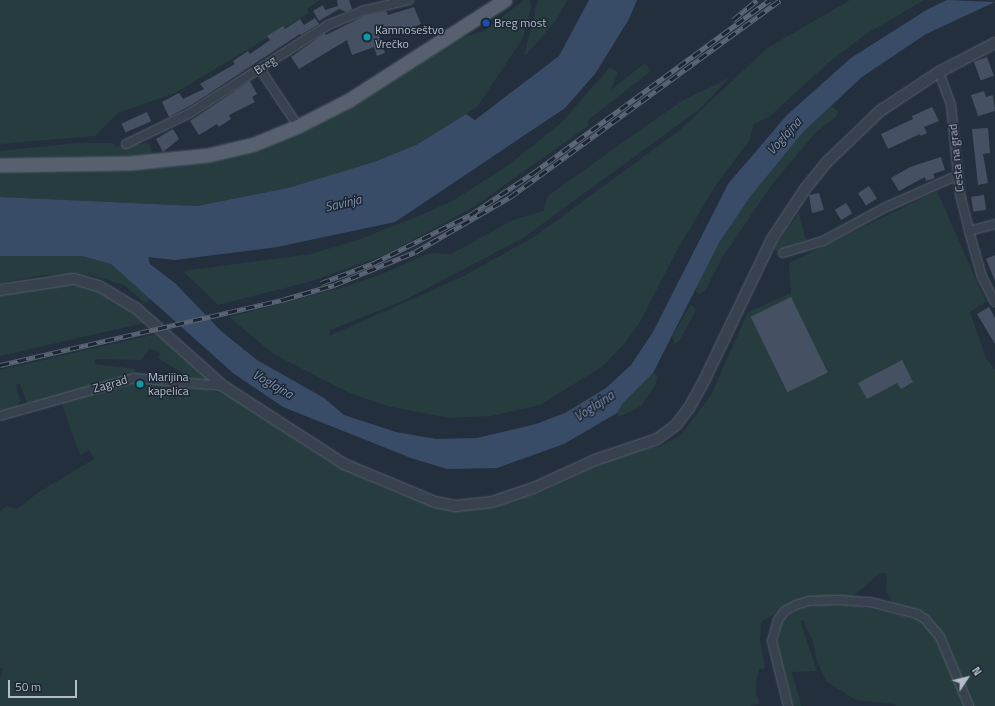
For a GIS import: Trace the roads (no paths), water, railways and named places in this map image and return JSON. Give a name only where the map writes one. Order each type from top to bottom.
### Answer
[{"type":"main road","points":[[0,165],[130,163],[208,155],[254,144],[298,126],[349,100],[506,0]]},
{"type":"street","name":"Breg","points":[[126,144],[190,113],[345,16],[409,0]]},
{"type":"street","points":[[0,290],[74,279],[99,286],[137,309],[223,386],[344,464],[419,496],[455,506],[492,502],[536,487],[595,460],[657,439],[676,425],[689,408],[772,239],[805,188],[839,149],[880,112],[939,72],[995,43]]},
{"type":"street","points":[[260,68],[298,126]]},
{"type":"street","name":"Cesta na grad","points":[[939,72],[950,105],[958,175],[969,231],[982,277],[995,302]]},
{"type":"street","points":[[783,253],[823,241],[884,208],[958,175]]},
{"type":"street","points":[[969,231],[995,224]]},
{"type":"street","name":"Zagrad","points":[[0,416],[134,378],[223,386]]},
{"type":"street","points":[[788,706],[772,641],[778,620],[785,611],[796,605],[809,601],[838,600],[870,602],[917,614],[925,619],[940,637],[969,706]]},
{"type":"water","points":[[589,0],[637,0],[629,19],[595,74],[565,108],[395,222],[277,247],[175,260],[148,257],[150,264],[176,284],[221,331],[257,360],[324,398],[344,415],[396,432],[436,439],[477,438],[536,424],[565,413],[606,388],[631,365],[653,332],[728,184],[787,115],[851,58],[928,9],[947,0],[995,2],[926,34],[862,77],[803,132],[750,197],[719,243],[653,373],[623,403],[617,413],[564,444],[497,468],[447,469],[411,458],[283,407],[233,373],[111,264],[82,256],[0,256],[0,197],[197,206],[288,188],[374,162],[418,144],[466,114],[475,120],[559,56]]},
{"type":"railway","points":[[733,20],[757,0]]},
{"type":"railway","points":[[321,283],[374,263],[470,215],[533,173],[769,0]]},
{"type":"railway","points":[[0,365],[285,299],[334,285],[415,252],[510,197],[780,0]]},
{"type":"place","name":"Breg most","points":[[486,23]]},
{"type":"place","name":"Kamnoseštvo Vrečko","points":[[367,37]]},
{"type":"place","name":"Marijina kapelica","points":[[140,384]]},
{"type":"water label","name":"Voglajna","points":[[784,136]]},
{"type":"water label","name":"Savinja","points":[[343,203]]},
{"type":"water label","name":"Voglajna","points":[[273,384]]},
{"type":"water label","name":"Voglajna","points":[[594,406]]}]
